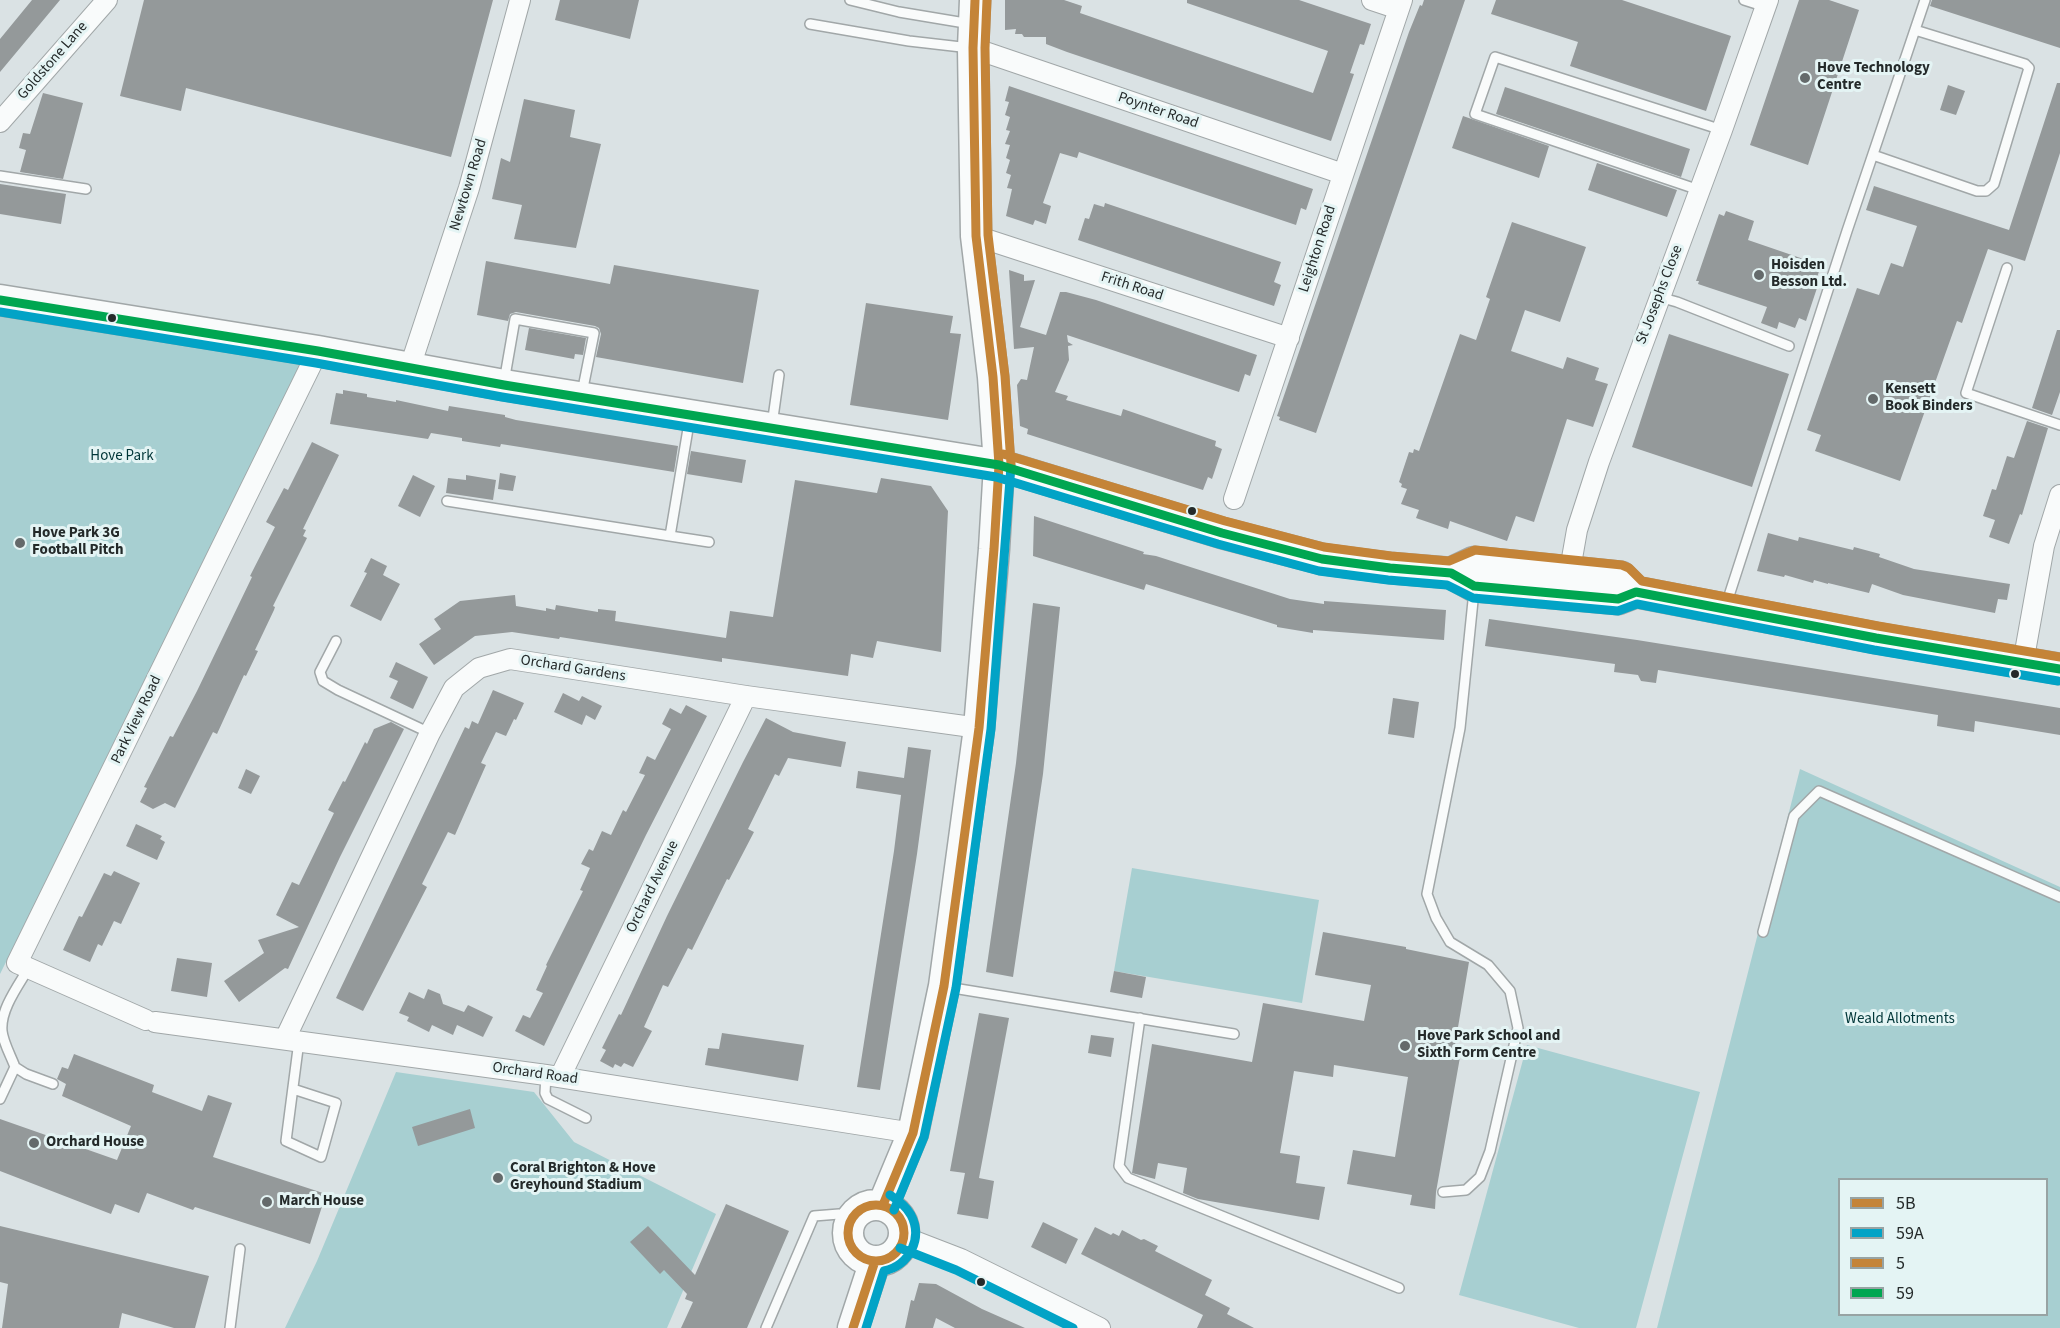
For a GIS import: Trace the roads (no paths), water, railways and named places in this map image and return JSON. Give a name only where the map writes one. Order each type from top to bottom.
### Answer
[{"type":"main road","points":[[883,1205],[913,1132],[944,986],[979,728],[994,549],[999,465],[993,377],[976,236],[974,24]]},
{"type":"main road","points":[[0,300],[318,351],[582,398],[999,465],[1222,533],[1322,559],[1462,579],[1474,562],[1568,582],[1621,577],[1636,592],[1876,638],[2060,669]]},
{"type":"main road","points":[[883,1205],[899,1217],[903,1226],[902,1245],[891,1257],[874,1261],[863,1258],[848,1242],[847,1230],[850,1219],[864,1207],[883,1205]]},
{"type":"main road","points":[[853,1328],[874,1261]]},
{"type":"street","name":"Goldstone Lane","points":[[0,122],[107,0]]},
{"type":"street","name":"Newtown Road","points":[[410,367],[469,188],[520,0]]},
{"type":"street","points":[[1372,0],[1401,5]]},
{"type":"street","name":"St Josephs Close","points":[[1568,582],[1577,530],[1599,462],[1767,4]]},
{"type":"street","name":"Leighton Road","points":[[1234,499],[1401,5]]},
{"type":"street","name":"Poynter Road","points":[[974,24],[1343,174]]},
{"type":"street","name":"Frith Road","points":[[976,236],[1289,338]]},
{"type":"street","name":"Park View Road","points":[[28,969],[17,963],[318,351]]},
{"type":"street","points":[[2023,663],[2044,546],[2060,495]]},
{"type":"street","name":"Orchard Gardens","points":[[292,1040],[429,733],[454,688],[479,668],[510,659],[746,696],[979,728]]},
{"type":"street","name":"Orchard Avenue","points":[[553,1076],[746,696]]},
{"type":"street","name":"Orchard Road","points":[[28,969],[150,1021],[553,1076],[913,1132]]},
{"type":"street","points":[[904,1237],[961,1258],[1100,1328]]},
{"type":"lane","points":[[850,0],[899,12],[974,24]]},
{"type":"lane","points":[[1744,0],[1767,4]]},
{"type":"lane","points":[[1725,609],[1925,0]]},
{"type":"lane","points":[[810,24],[909,40],[974,24]]},
{"type":"lane","points":[[1873,155],[1977,191],[1986,191],[1994,184],[2029,68],[2025,64],[1915,30]]},
{"type":"lane","points":[[1699,190],[1475,114],[1495,57],[1722,130]]},
{"type":"lane","points":[[0,176],[86,189]]},
{"type":"lane","points":[[2007,268],[1966,393],[2060,425]]},
{"type":"lane","points":[[1659,297],[1789,346]]},
{"type":"lane","points":[[504,385],[515,319],[594,333],[582,398]]},
{"type":"lane","points":[[772,427],[779,375]]},
{"type":"lane","points":[[670,536],[690,415]]},
{"type":"lane","points":[[447,501],[709,542]]},
{"type":"lane","points":[[1443,1192],[1466,1190],[1480,1177],[1490,1151],[1518,1029],[1510,991],[1488,965],[1450,942],[1436,918],[1427,894],[1460,728],[1462,579]]},
{"type":"lane","points":[[336,641],[320,672],[323,681],[429,733]]},
{"type":"lane","points":[[1763,932],[1794,816],[1819,791],[2060,897]]},
{"type":"lane","points":[[28,969],[11,997],[2,1029],[15,1067],[26,1074],[53,1084]]},
{"type":"lane","points":[[944,986],[1234,1034]]},
{"type":"lane","points":[[1140,1018],[1119,1166],[1128,1178],[1399,1288]]},
{"type":"lane","points":[[292,1040],[293,1089],[286,1141],[321,1157],[336,1103],[293,1089]]},
{"type":"lane","points":[[0,1099],[15,1067]]},
{"type":"lane","points":[[553,1076],[545,1093],[549,1099],[586,1118]]},
{"type":"lane","points":[[766,1328],[814,1216],[839,1214],[850,1219]]},
{"type":"lane","points":[[230,1328],[240,1250]]},
{"type":"place","name":"Hove Technology Centre","points":[[1805,78]]},
{"type":"place","name":"Hoisden Besson Ltd.","points":[[1759,275]]},
{"type":"place","name":"Kensett Book Binders","points":[[1873,399]]},
{"type":"place","name":"Hove Park 3G Football Pitch","points":[[20,543]]},
{"type":"place","name":"Hove Park School and Sixth Form Centre","points":[[1405,1046]]},
{"type":"place","name":"Orchard House","points":[[34,1143]]},
{"type":"place","name":"Coral Brighton & Hove Greyhound Stadium","points":[[498,1178]]},
{"type":"place","name":"March House","points":[[267,1202]]},
{"type":"park label","name":"Hove Park","points":[[122,457]]},
{"type":"park label","name":"Weald Allotments","points":[[1900,1020]]}]
